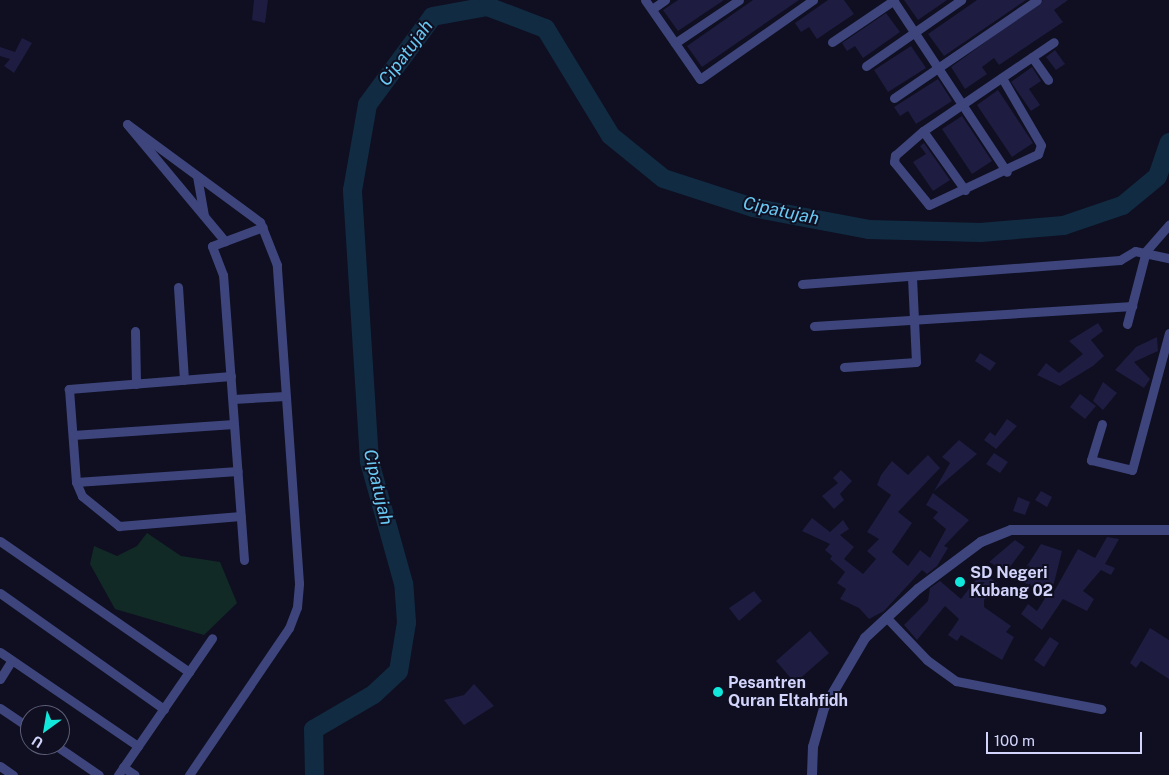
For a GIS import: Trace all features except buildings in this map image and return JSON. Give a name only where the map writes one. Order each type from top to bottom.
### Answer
[{"type":"street","points":[[645,0],[700,79],[814,0]]},
{"type":"street","points":[[652,9],[665,0]]},
{"type":"street","points":[[675,43],[739,0]]},
{"type":"street","points":[[832,42],[893,0],[964,104],[1007,172]]},
{"type":"street","points":[[866,66],[961,0]]},
{"type":"street","points":[[894,98],[1036,0]]},
{"type":"street","points":[[1002,78],[1041,149],[1007,172],[928,205],[896,165],[895,155],[923,131],[1054,42]]},
{"type":"street","points":[[1032,57],[1048,80]]},
{"type":"street","points":[[189,775],[290,628],[297,607],[299,583],[277,265],[263,226],[127,124],[226,241]]},
{"type":"street","points":[[923,131],[965,190]]},
{"type":"street","points":[[197,176],[204,216]]},
{"type":"street","points":[[1127,324],[1146,251],[1169,225]]},
{"type":"street","points":[[244,560],[223,275],[212,246],[263,226]]},
{"type":"street","points":[[802,284],[1120,260],[1135,251],[1146,251],[1169,258]]},
{"type":"street","points":[[844,367],[916,362],[912,276]]},
{"type":"street","points":[[178,287],[184,380]]},
{"type":"street","points":[[814,326],[1132,306]]},
{"type":"street","points":[[135,331],[136,384]]},
{"type":"street","points":[[1102,424],[1092,460],[1132,470],[1169,333]]},
{"type":"street","points":[[231,376],[69,390],[72,435],[76,482],[82,496],[119,526],[241,516]]},
{"type":"street","points":[[232,399],[285,396]]},
{"type":"street","points":[[72,435],[234,424]]},
{"type":"street","points":[[76,482],[238,471]]},
{"type":"street","points":[[812,775],[812,747],[824,708],[854,653],[886,617],[981,542],[1001,532],[1169,530]]},
{"type":"street","points":[[0,541],[189,672]]},
{"type":"street","points":[[0,593],[164,708]]},
{"type":"street","points":[[886,617],[927,660],[956,681],[1101,710]]},
{"type":"street","points":[[135,775],[121,771],[212,638]]},
{"type":"street","points":[[0,652],[138,746]]},
{"type":"street","points":[[0,679],[12,660]]},
{"type":"street","points":[[0,708],[20,721]]},
{"type":"street","points":[[70,755],[99,775]]},
{"type":"street","points":[[0,766],[13,775]]},
{"type":"green space","points":[[147,533],[181,556],[220,562],[237,603],[204,635],[115,609],[90,564],[94,546],[117,556],[137,546]]},
{"type":"waterway","name":"Cipatujah","points":[[314,775],[313,729],[373,694],[398,671],[406,622],[403,583],[369,461],[352,190],[367,104],[432,16],[487,6],[545,28],[610,135],[663,178],[752,207],[868,229],[980,232],[1063,225],[1122,205],[1157,176],[1169,142]]},
{"type":"place","name":"SD Negeri Kubang 02","points":[[960,582]]},
{"type":"place","name":"Pesantren Quran Eltahfidh","points":[[718,692]]}]
